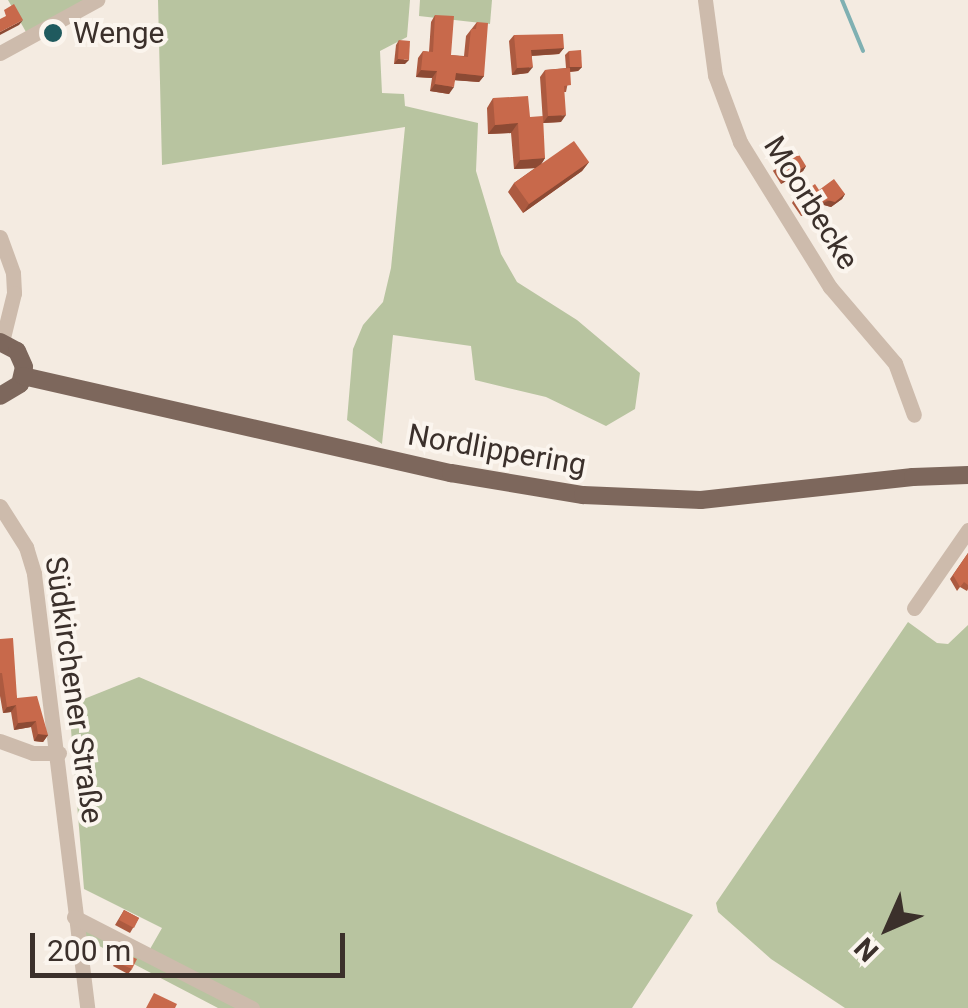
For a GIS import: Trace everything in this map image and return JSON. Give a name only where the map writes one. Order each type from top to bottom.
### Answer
[{"type":"main road","points":[[0,396],[14,390],[23,376],[22,358],[1,342]]},
{"type":"main road","name":"Nordlippering","points":[[23,376],[414,465],[583,495],[702,500],[912,476],[968,476]]},
{"type":"street","points":[[0,53],[97,0]]},
{"type":"street","name":"Moorbecke","points":[[704,0],[715,75],[740,142],[830,287],[895,363],[914,415]]},
{"type":"street","points":[[0,237],[13,273],[14,293],[1,342]]},
{"type":"street","name":"Südkirchener Straße","points":[[0,506],[26,547],[34,574],[87,1008]]},
{"type":"street","points":[[914,608],[968,530]]},
{"type":"street","points":[[0,741],[33,754],[59,754]]},
{"type":"street","points":[[74,917],[252,1008]]},
{"type":"green space","points":[[8,0],[88,0],[26,32]]},
{"type":"green space","points":[[158,0],[410,0],[407,37],[380,51],[382,93],[404,94],[405,106],[478,123],[476,171],[501,254],[517,282],[577,320],[640,373],[635,409],[606,426],[546,397],[475,380],[471,346],[393,335],[382,444],[347,420],[353,349],[363,325],[383,302],[391,268],[405,127],[162,165]]},
{"type":"green space","points":[[420,0],[492,0],[490,24],[419,16]]},
{"type":"green space","points":[[908,622],[937,643],[948,644],[968,625],[968,1008],[845,1008],[771,959],[718,912],[716,903]]},
{"type":"green space","points":[[139,677],[693,915],[632,1008],[218,1008],[84,938],[82,915],[150,949],[162,928],[84,889],[69,705]]},
{"type":"building","points":[[14,4],[23,20],[0,32],[0,19],[6,16],[4,10]]},
{"type":"building","points":[[435,15],[454,16],[451,55],[468,57],[471,29],[476,29],[477,22],[488,23],[484,76],[456,73],[454,87],[435,84],[437,71],[421,70],[423,51],[433,52]]},
{"type":"building","points":[[563,34],[564,48],[531,50],[533,67],[517,68],[514,35]]},
{"type":"building","points":[[399,40],[410,41],[409,60],[398,59]]},
{"type":"building","points":[[581,50],[582,67],[570,67],[569,51]]},
{"type":"building","points":[[570,68],[571,85],[564,86],[566,115],[548,116],[545,70]]},
{"type":"building","points":[[528,96],[530,117],[543,116],[545,158],[520,160],[518,123],[495,125],[493,98]]},
{"type":"building","points":[[574,141],[589,162],[529,204],[514,183]]},
{"type":"building","points":[[798,153],[806,166],[784,179],[776,167]]},
{"type":"building","points":[[834,179],[845,194],[835,202],[827,200],[804,211],[795,198],[815,184],[819,190]]},
{"type":"building","points":[[968,553],[968,585],[964,582],[960,587],[953,575]]},
{"type":"building","points":[[13,638],[17,698],[37,696],[48,735],[38,734],[36,721],[18,723],[16,705],[7,707],[0,673],[0,639]]},
{"type":"building","points":[[124,910],[139,918],[134,928],[119,920]]},
{"type":"building","points":[[121,952],[137,959],[132,969],[116,962]]},
{"type":"building","points":[[154,993],[177,1004],[175,1008],[146,1008]]},
{"type":"waterway","points":[[842,0],[863,51]]},
{"type":"place","name":"Wenge","points":[[53,33]]}]
